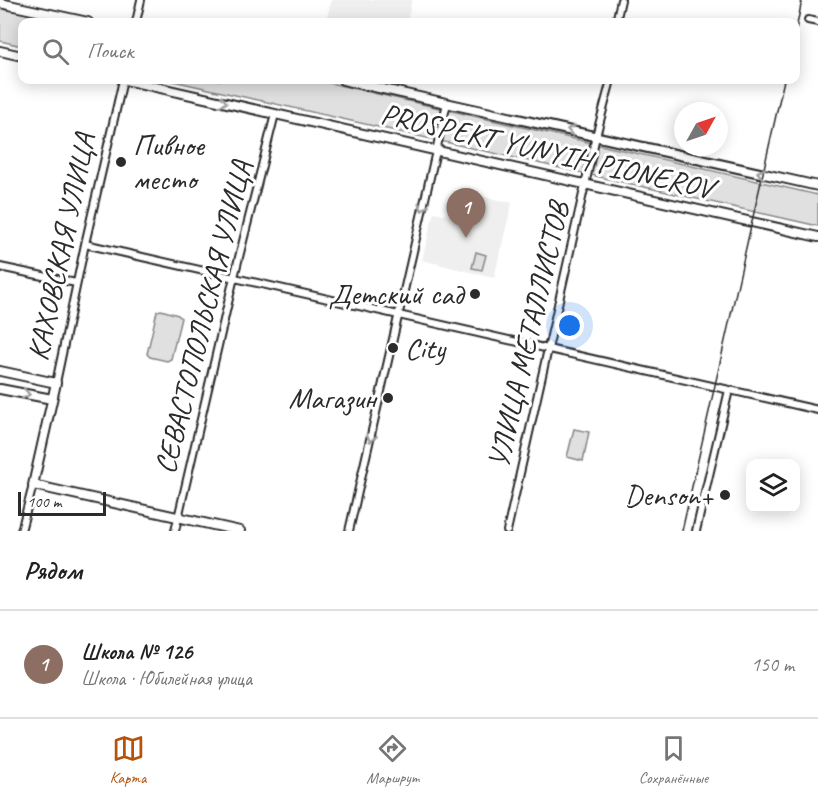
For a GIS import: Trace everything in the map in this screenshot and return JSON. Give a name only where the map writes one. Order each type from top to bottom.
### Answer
[{"type":"street","points":[[137,18],[141,0]]},
{"type":"street","points":[[617,18],[621,0]]},
{"type":"street","points":[[0,3],[69,18]]},
{"type":"street","points":[[808,20],[818,22]]},
{"type":"street","points":[[0,51],[18,55]]},
{"type":"street","name":"КАХОВСКАЯ УЛИЦА","points":[[21,531],[123,84]]},
{"type":"street","name":"PROSPEKT YUNYIH PIONEROV","points":[[142,84],[818,237]]},
{"type":"street","name":"PROSPEKT YUNYIH PIONEROV","points":[[361,84],[818,186]]},
{"type":"street","name":"УЛИЦА МЕТАЛЛИСТОВ","points":[[507,531],[596,136],[610,84]]},
{"type":"street","points":[[350,531],[447,103]]},
{"type":"street","name":"СЕВАСТОПОЛЬСКАЯ УЛИЦА","points":[[175,531],[234,277],[275,114]]},
{"type":"street","points":[[85,244],[818,410]]},
{"type":"street","points":[[0,267],[76,283]]},
{"type":"street","points":[[0,371],[56,383]]},
{"type":"street","points":[[0,389],[52,399]]},
{"type":"street","points":[[696,531],[729,390]]},
{"type":"street","points":[[33,485],[240,531]]},
{"type":"shaded area","points":[[331,0],[412,0],[408,18],[327,18]]},
{"type":"shaded area","points":[[0,6],[52,18],[18,18],[18,45],[0,41]]},
{"type":"shaded area","points":[[187,84],[334,84],[818,195],[818,226]]},
{"type":"shaded area","points":[[459,191],[512,203],[494,278],[422,260],[434,212],[453,216]]},
{"type":"shaded area","points":[[476,252],[486,255],[482,270],[472,268]]},
{"type":"shaded area","points":[[161,310],[181,318],[171,359],[167,361],[150,357],[147,354],[157,311]]},
{"type":"shaded area","points":[[574,429],[589,432],[583,461],[567,457]]},
{"type":"tram line","points":[[798,18],[802,0]]},
{"type":"tram line","points":[[682,531],[783,84]]},
{"type":"place","name":"Пивное место","points":[[121,162]]},
{"type":"place","name":"Школа № 126","points":[[466,238]]},
{"type":"place","name":"Детский сад","points":[[475,294]]},
{"type":"place","name":"City","points":[[393,348]]},
{"type":"place","name":"Магазин","points":[[388,398]]},
{"type":"place","name":"Denson+","points":[[725,495]]}]
